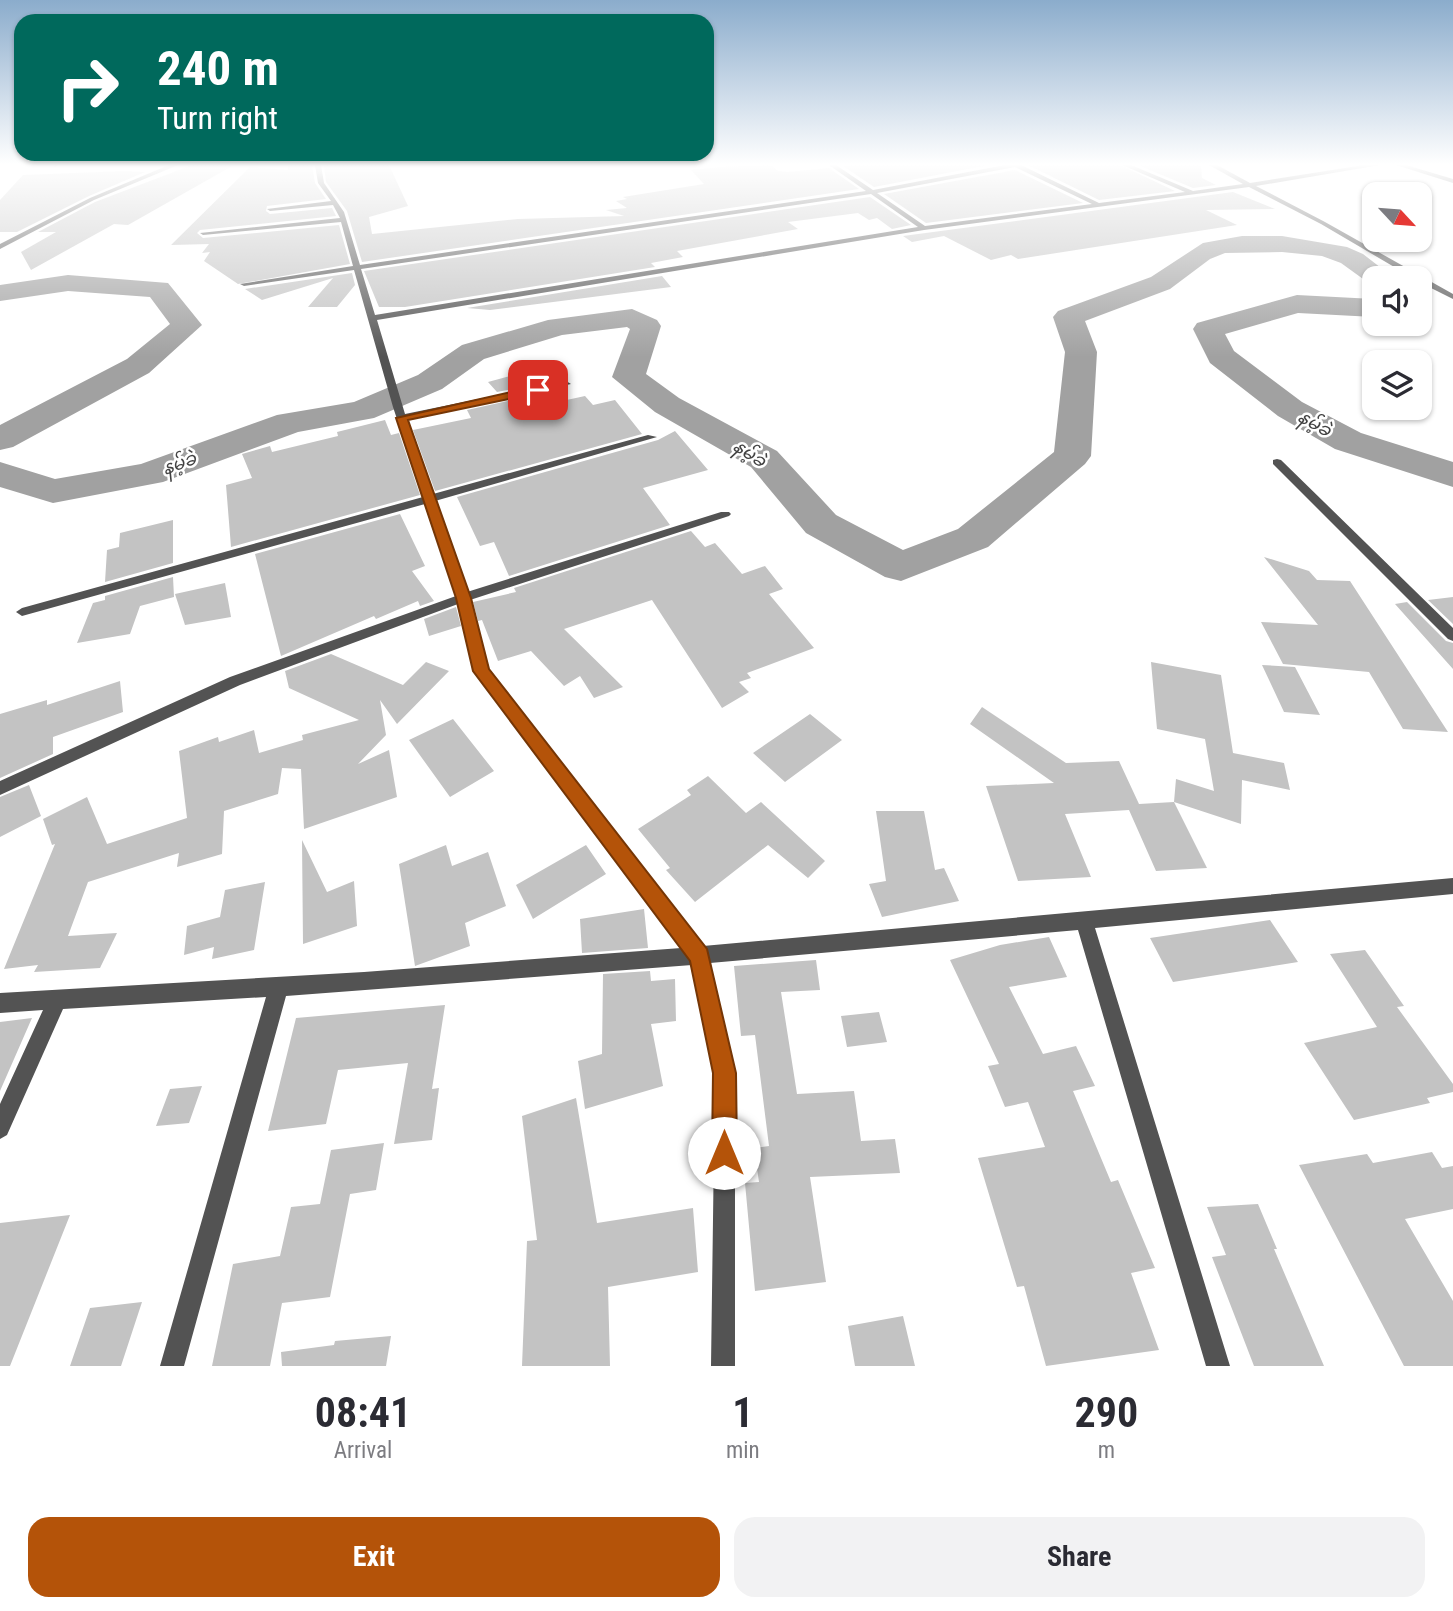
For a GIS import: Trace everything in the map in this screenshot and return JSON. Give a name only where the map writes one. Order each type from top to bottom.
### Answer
[{"type":"street","points":[[0,247],[36,229]]},
{"type":"street","points":[[203,233],[249,229]]},
{"type":"street","points":[[347,229],[400,413],[463,598],[481,671],[699,956],[725,1073],[723,1366]]},
{"type":"street","points":[[244,284],[621,229]]},
{"type":"street","points":[[373,318],[919,229]]},
{"type":"street","points":[[1333,229],[1397,266]]},
{"type":"street","points":[[1432,286],[1453,297]]},
{"type":"street","points":[[400,413],[566,384]]},
{"type":"street","points":[[22,612],[652,437]]},
{"type":"street","points":[[1277,462],[1453,636]]},
{"type":"street","points":[[0,788],[234,681],[463,598],[725,514]]},
{"type":"street","points":[[0,1003],[278,989],[699,956],[1453,886]]},
{"type":"street","points":[[1084,920],[1218,1366]]},
{"type":"street","points":[[172,1366],[278,989]]},
{"type":"street","points":[[0,1128],[57,1000]]},
{"type":"building","points":[[0,229],[24,229],[17,232],[0,232]]},
{"type":"building","points":[[44,229],[105,229],[31,270],[21,252],[56,232],[38,232]]},
{"type":"building","points":[[187,229],[212,229],[197,233],[203,238],[300,229],[340,229],[350,264],[238,284],[204,261],[210,252],[202,253],[209,244],[171,245]]},
{"type":"building","points":[[352,229],[371,229],[372,234],[423,229],[588,229],[362,262]]},
{"type":"building","points":[[653,229],[798,229],[677,251],[683,257],[651,263],[655,267],[405,307],[379,307],[364,271]]},
{"type":"building","points":[[957,229],[1213,229],[1018,259],[1011,255],[991,260],[944,236],[912,242],[903,236]]},
{"type":"building","points":[[352,273],[355,285],[337,307],[308,307],[333,278],[262,300],[245,289]]},
{"type":"building","points":[[662,276],[671,287],[490,310],[467,308]]},
{"type":"building","points":[[532,370],[544,383],[497,392],[488,382]]},
{"type":"building","points":[[552,391],[562,401],[585,396],[593,405],[615,400],[642,434],[435,491],[413,430],[471,418],[467,410]]},
{"type":"building","points":[[385,420],[391,435],[399,433],[420,495],[231,547],[226,485],[252,478],[242,454],[270,446],[272,452],[338,436],[337,432]]},
{"type":"building","points":[[675,431],[708,470],[643,488],[670,525],[509,576],[494,542],[480,546],[457,497],[658,440]]},
{"type":"building","points":[[400,514],[425,566],[412,571],[434,601],[420,606],[418,601],[376,619],[374,616],[281,656],[255,554]]},
{"type":"building","points":[[173,520],[173,563],[105,582],[107,550],[119,547],[120,533]]},
{"type":"building","points":[[691,531],[705,547],[715,543],[742,574],[765,566],[783,589],[769,594],[814,648],[747,673],[751,678],[739,682],[749,692],[722,708],[652,600],[564,629],[623,687],[594,698],[580,676],[564,686],[531,651],[498,661],[482,620],[478,621],[473,602],[516,592],[514,588]]},
{"type":"building","points":[[1264,557],[1309,571],[1317,580],[1350,581],[1448,732],[1403,729],[1369,672],[1283,664],[1261,622],[1318,625]]},
{"type":"building","points":[[173,577],[174,597],[140,606],[130,634],[77,643],[93,603],[105,600],[105,596]]},
{"type":"building","points":[[225,583],[231,617],[185,625],[175,594]]},
{"type":"building","points":[[1453,597],[1453,624],[1428,600]]},
{"type":"building","points":[[1407,602],[1446,641],[1453,643],[1453,669],[1395,604]]},
{"type":"building","points":[[456,607],[461,626],[429,636],[424,619]]},
{"type":"building","points":[[331,654],[403,685],[426,662],[449,671],[397,724],[380,700],[386,735],[358,764],[389,750],[397,797],[304,829],[301,769],[282,768],[278,794],[224,811],[222,854],[177,867],[179,853],[88,882],[68,936],[117,933],[100,968],[34,972],[38,965],[4,969],[55,844],[52,845],[43,819],[87,797],[107,844],[187,818],[179,751],[218,737],[219,742],[254,730],[259,753],[303,740],[302,735],[359,720],[289,688],[285,671]]},
{"type":"building","points":[[1151,662],[1221,675],[1233,753],[1284,763],[1290,790],[1242,780],[1241,824],[1174,802],[1176,779],[1214,791],[1205,739],[1157,729]]},
{"type":"building","points":[[1262,665],[1295,667],[1320,715],[1284,712]]},
{"type":"building","points":[[120,681],[123,712],[53,737],[53,754],[0,778],[0,714],[47,700],[47,705]]},
{"type":"building","points":[[982,707],[1066,763],[1119,761],[1139,804],[1174,802],[1207,868],[1156,871],[1129,810],[1065,814],[1091,877],[1018,881],[986,786],[1054,783],[970,724]]},
{"type":"building","points":[[810,714],[842,740],[785,782],[753,753]]},
{"type":"building","points":[[453,719],[494,771],[450,797],[409,740]]},
{"type":"building","points":[[708,776],[746,813],[761,802],[825,861],[808,878],[768,845],[695,902],[666,870],[670,868],[638,829],[691,795],[687,790]]},
{"type":"building","points":[[29,785],[41,816],[0,837],[0,797]]},
{"type":"building","points":[[876,811],[924,811],[935,870],[944,868],[959,901],[882,917],[869,884],[886,881]]},
{"type":"building","points":[[302,840],[327,892],[354,881],[357,926],[303,944]]},
{"type":"building","points":[[446,845],[452,866],[488,852],[506,906],[465,923],[470,946],[415,966],[399,864]]},
{"type":"building","points":[[586,845],[606,874],[533,919],[516,885]]},
{"type":"building","points":[[265,882],[254,950],[212,959],[214,947],[184,955],[187,926],[220,917],[225,890]]},
{"type":"building","points":[[644,909],[648,948],[582,953],[580,919]]},
{"type":"building","points":[[1270,920],[1298,962],[1173,982],[1150,938]]},
{"type":"building","points":[[1049,937],[1067,977],[1009,987],[1043,1054],[1076,1046],[1095,1086],[1073,1091],[1111,1182],[1118,1180],[1155,1268],[1131,1273],[1159,1350],[1046,1366],[1024,1286],[1017,1287],[978,1158],[1045,1147],[1028,1102],[1005,1107],[988,1066],[999,1064],[950,960],[1000,945]]},
{"type":"building","points":[[1365,950],[1404,1006],[1397,1007],[1453,1084],[1453,1092],[1427,1098],[1430,1103],[1354,1120],[1304,1043],[1377,1027],[1330,954]]},
{"type":"building","points":[[816,960],[820,990],[781,992],[797,1094],[854,1091],[861,1141],[895,1139],[900,1173],[810,1177],[826,1282],[755,1291],[745,1183],[759,1182],[754,1148],[769,1146],[755,1035],[741,1036],[734,966]]},
{"type":"building","points":[[650,971],[651,981],[675,979],[676,1021],[651,1024],[663,1086],[585,1109],[578,1061],[602,1054],[603,974]]},
{"type":"building","points":[[445,1005],[432,1089],[439,1088],[432,1140],[394,1144],[408,1063],[338,1070],[326,1124],[268,1131],[296,1018]]},
{"type":"building","points":[[879,1012],[887,1042],[847,1047],[841,1016]]},
{"type":"building","points":[[32,1018],[0,1091],[0,1022]]},
{"type":"building","points":[[202,1086],[189,1123],[156,1126],[170,1089]]},
{"type":"building","points":[[576,1098],[597,1223],[693,1208],[698,1272],[608,1287],[610,1366],[522,1366],[527,1241],[537,1240],[522,1116]]},
{"type":"building","points":[[384,1143],[376,1190],[350,1194],[330,1297],[282,1303],[270,1366],[212,1366],[233,1264],[280,1256],[291,1207],[320,1204],[331,1150]]},
{"type":"building","points":[[1432,1152],[1442,1168],[1453,1166],[1453,1209],[1405,1219],[1453,1301],[1453,1366],[1404,1366],[1299,1165],[1367,1154],[1373,1163]]},
{"type":"building","points":[[1258,1204],[1277,1249],[1274,1249],[1324,1366],[1254,1366],[1212,1257],[1226,1255],[1207,1207]]},
{"type":"building","points":[[70,1215],[10,1366],[0,1366],[0,1223]]},
{"type":"building","points":[[142,1302],[121,1366],[70,1366],[90,1308]]},
{"type":"building","points":[[903,1316],[915,1366],[855,1366],[848,1326]]},
{"type":"building","points":[[391,1336],[386,1366],[282,1366],[281,1352],[334,1345],[335,1341]]},
{"type":"waterway","name":"နမ့်ခဲ","points":[[0,474],[53,491],[149,474],[290,423],[362,411],[430,382],[473,352],[559,326],[632,318],[646,326],[629,377],[667,405],[764,459],[821,524],[901,567],[973,538],[1072,456],[1081,352],[1068,317],[1148,289],[1178,273],[1206,251],[1225,245],[1261,243],[1322,248],[1350,257],[1362,267]]},
{"type":"waterway","name":"နမ့်ခဲ","points":[[0,293],[68,283],[158,289],[187,325],[138,366],[0,439]]},
{"type":"waterway","name":"နမ့်ခဲ","points":[[1362,307],[1297,304],[1208,329],[1221,356],[1290,409],[1348,441],[1453,475]]},
{"type":"route","points":[[538,390],[402,418],[463,598],[481,671],[699,956],[725,1073],[724,1153]]}]
